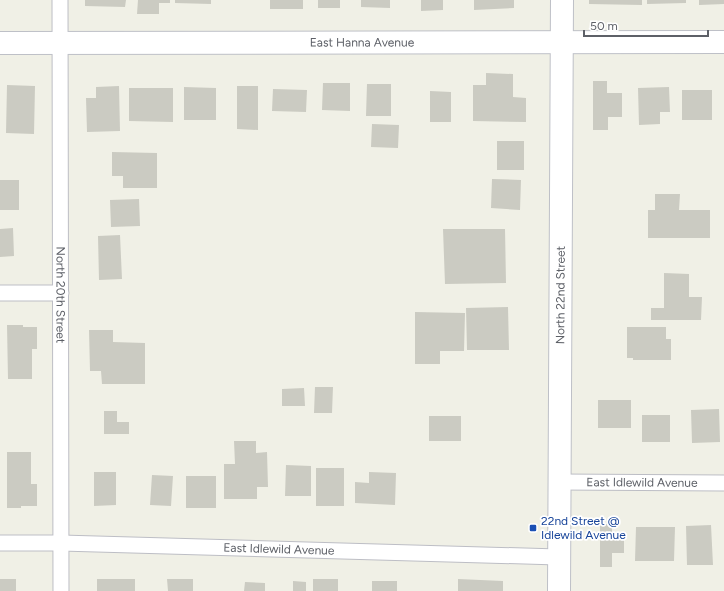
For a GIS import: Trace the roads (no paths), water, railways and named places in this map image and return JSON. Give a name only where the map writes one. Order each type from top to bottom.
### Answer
[{"type":"street","name":"North 20th Street","points":[[60,0],[61,591]]},
{"type":"street","name":"North 22nd Street","points":[[559,591],[562,0]]},
{"type":"street","name":"East Hanna Avenue","points":[[0,43],[724,42]]},
{"type":"street","points":[[0,293],[61,293]]},
{"type":"street","name":"East Idlewild Avenue","points":[[559,482],[724,482]]},
{"type":"street","name":"East Idlewild Avenue","points":[[0,543],[61,542],[558,557]]},
{"type":"place","name":"22nd Street @ Idlewild Avenue","points":[[533,528]]}]
